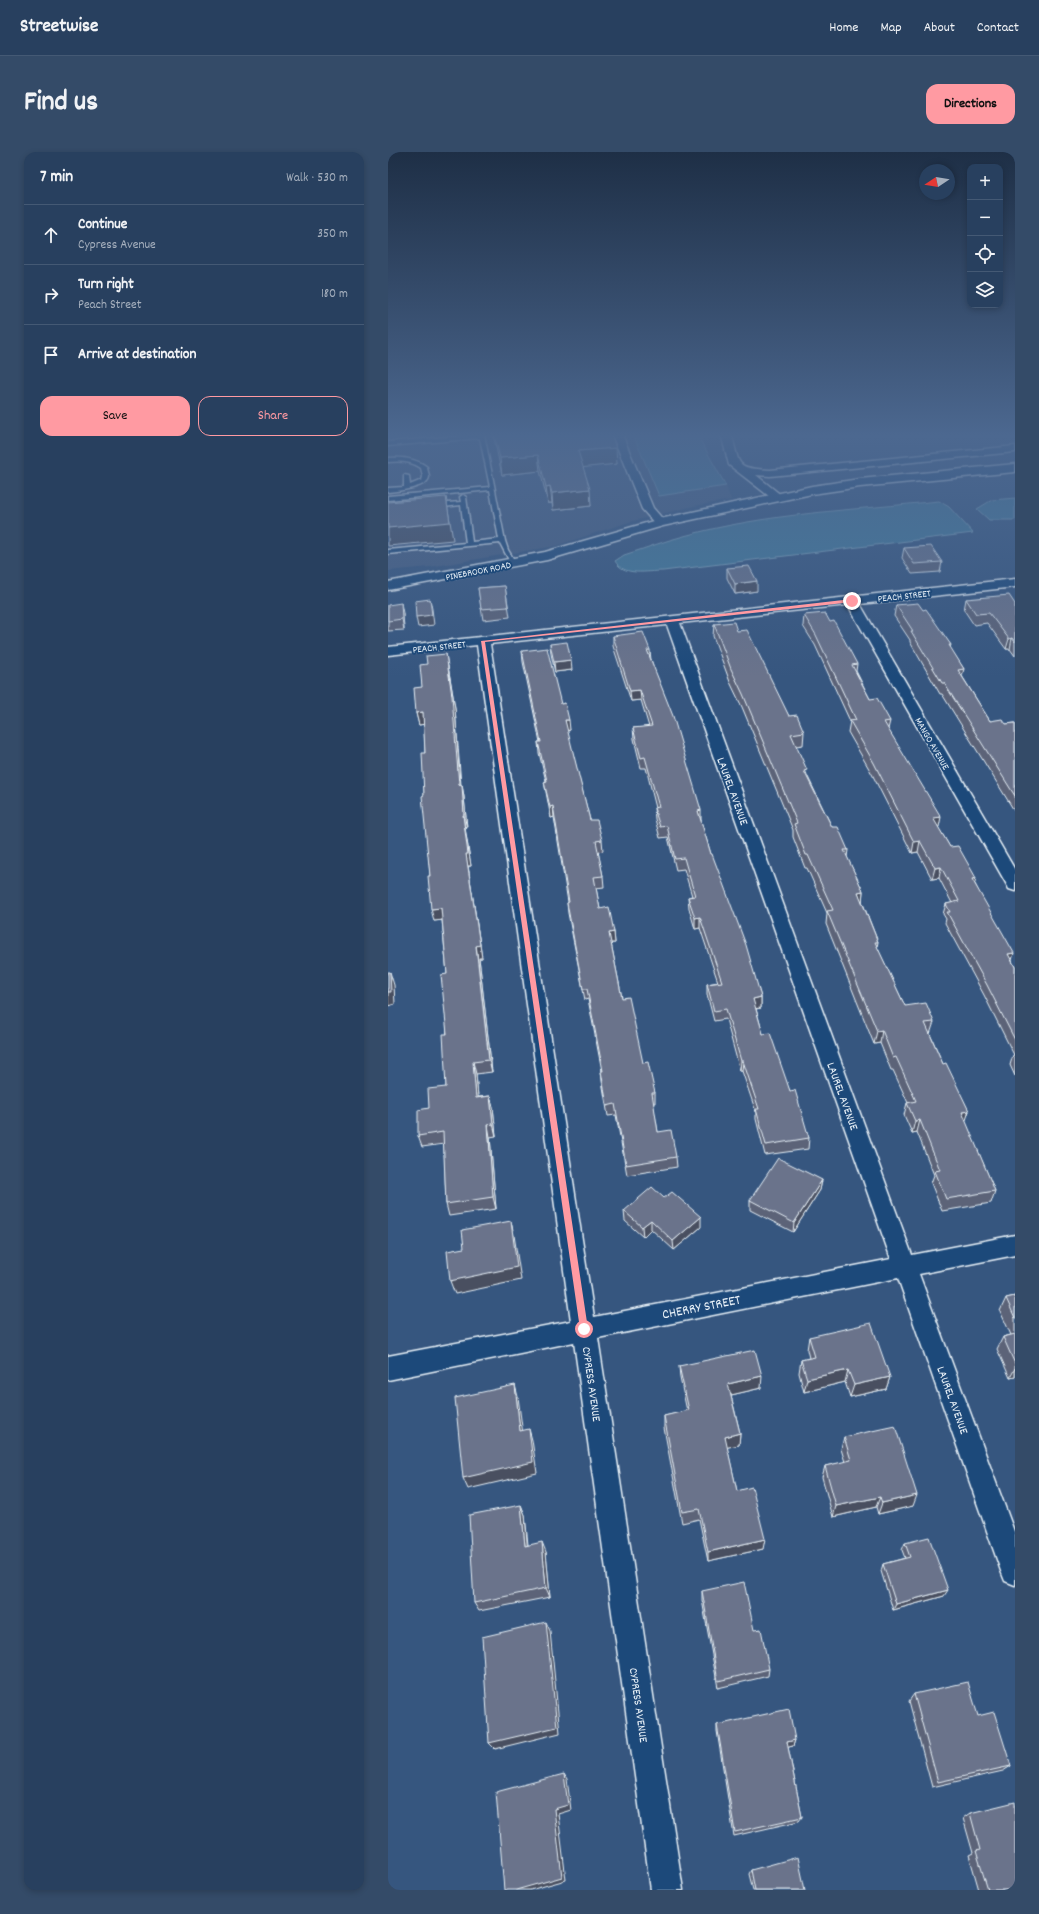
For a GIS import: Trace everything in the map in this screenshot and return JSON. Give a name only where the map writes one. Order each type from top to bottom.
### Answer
[{"type":"street","points":[[653,515],[660,523]]},
{"type":"street","name":"PINEBROOK ROAD","points":[[388,592],[547,556],[660,523],[697,515]]},
{"type":"street","name":"PINEBROOK ROAD","points":[[388,586],[441,581],[529,568],[659,529],[723,515]]},
{"type":"street","name":"PEACH STREET","points":[[388,651],[1015,583]]},
{"type":"street","name":"MANGO AVENUE","points":[[852,601],[1015,884]]},
{"type":"street","name":"LAUREL AVENUE","points":[[672,620],[1015,1571]]},
{"type":"street","name":"CYPRESS AVENUE","points":[[483,641],[667,1890]]},
{"type":"street","name":"CHERRY STREET","points":[[388,1368],[905,1266],[1015,1246]]},
{"type":"lane","points":[[465,515],[469,544]]},
{"type":"lane","points":[[498,515],[502,541],[505,550],[513,563]]},
{"type":"lane","points":[[388,552],[502,541]]},
{"type":"shaded area","points":[[388,515],[657,515],[629,522],[556,546],[430,567],[388,571]]},
{"type":"shaded area","points":[[794,515],[956,515],[973,533],[663,571],[630,571],[619,566],[615,561],[624,555],[676,538],[715,528]]},
{"type":"shaded area","points":[[984,515],[1015,515],[1015,520],[989,520]]},
{"type":"building","points":[[388,515],[449,515],[450,522],[388,528]]},
{"type":"building","points":[[931,546],[942,562],[914,564],[904,548]]},
{"type":"building","points":[[749,566],[757,581],[735,584],[727,568]]},
{"type":"building","points":[[505,586],[508,607],[481,609],[478,588]]},
{"type":"building","points":[[1009,595],[1015,604],[1015,642],[1012,638],[1009,639],[989,613],[976,614],[966,599]]},
{"type":"building","points":[[430,599],[432,615],[416,617],[415,601]]},
{"type":"building","points":[[401,603],[402,619],[388,621],[388,605]]},
{"type":"building","points":[[918,603],[923,610],[926,609],[951,645],[949,645],[964,669],[958,670],[990,721],[1002,719],[1006,724],[1015,723],[1015,796],[944,683],[942,683],[911,631],[913,631],[896,605]]},
{"type":"building","points":[[825,613],[830,622],[834,621],[857,664],[852,665],[870,699],[877,698],[890,721],[884,722],[941,817],[933,818],[950,847],[958,846],[976,878],[972,879],[1014,953],[1008,954],[1015,967],[1015,1040],[947,912],[950,912],[946,904],[959,901],[941,867],[935,868],[920,841],[914,842],[874,763],[850,721],[856,720],[816,635],[804,615]]},
{"type":"building","points":[[734,622],[737,631],[747,630],[789,716],[797,715],[804,732],[791,734],[807,770],[804,771],[832,827],[838,827],[848,850],[844,850],[863,891],[858,892],[878,942],[875,942],[905,1006],[926,1003],[934,1022],[925,1023],[943,1064],[946,1063],[969,1111],[962,1112],[995,1191],[946,1199],[935,1171],[940,1170],[920,1120],[915,1121],[907,1103],[916,1101],[896,1057],[893,1058],[882,1030],[877,1031],[827,911],[833,910],[808,855],[806,855],[794,824],[797,823],[731,669],[714,624]]},
{"type":"building","points":[[643,632],[650,650],[647,650],[673,716],[701,810],[698,811],[711,854],[746,945],[761,997],[753,999],[763,1034],[770,1033],[790,1091],[795,1090],[809,1138],[766,1145],[756,1109],[759,1109],[743,1061],[741,1061],[726,1009],[714,1011],[707,984],[722,982],[700,917],[695,918],[688,897],[695,896],[684,858],[675,859],[667,826],[660,827],[654,808],[659,807],[645,757],[641,758],[633,728],[652,726],[640,690],[630,691],[613,636]]},
{"type":"building","points":[[567,642],[571,660],[554,662],[550,644]]},
{"type":"building","points":[[547,648],[561,704],[565,703],[569,720],[565,720],[590,820],[597,820],[602,840],[596,841],[603,876],[594,877],[600,909],[609,907],[614,932],[609,933],[622,998],[629,997],[643,1063],[648,1062],[655,1093],[652,1093],[658,1132],[671,1130],[676,1157],[626,1165],[615,1104],[607,1106],[601,1071],[603,1071],[587,989],[583,989],[567,903],[569,902],[553,806],[550,807],[544,782],[547,781],[538,742],[541,742],[522,651]]},
{"type":"building","points":[[446,654],[452,696],[459,785],[462,785],[463,815],[468,854],[466,854],[480,945],[476,946],[489,1060],[473,1062],[476,1098],[490,1096],[493,1124],[488,1125],[493,1197],[446,1204],[443,1132],[418,1136],[418,1110],[429,1108],[428,1089],[446,1087],[443,1034],[447,1034],[441,975],[447,974],[441,908],[431,909],[428,876],[430,876],[422,796],[424,795],[422,753],[425,753],[423,712],[416,713],[414,688],[422,687],[420,665],[427,664],[426,656]]},
{"type":"building","points":[[388,972],[390,972],[391,992],[388,992]]},
{"type":"building","points":[[778,1158],[822,1180],[794,1223],[750,1200]]},
{"type":"building","points":[[652,1187],[664,1198],[672,1192],[701,1217],[673,1241],[651,1220],[642,1227],[624,1211]]},
{"type":"building","points":[[511,1221],[517,1267],[450,1281],[447,1251],[464,1248],[462,1230]]},
{"type":"building","points":[[1015,1296],[1015,1318],[1006,1298]]},
{"type":"building","points":[[871,1323],[890,1377],[854,1385],[848,1370],[807,1379],[801,1360],[815,1357],[809,1337]]},
{"type":"building","points":[[1015,1334],[1015,1364],[1003,1337]]},
{"type":"building","points":[[755,1350],[762,1376],[728,1384],[740,1433],[725,1437],[737,1491],[752,1487],[765,1539],[708,1552],[699,1509],[682,1512],[664,1416],[689,1410],[679,1366]]},
{"type":"building","points":[[515,1385],[520,1431],[529,1429],[533,1462],[463,1478],[455,1398]]},
{"type":"building","points":[[895,1426],[917,1495],[882,1503],[880,1497],[836,1506],[825,1466],[851,1460],[844,1437]]},
{"type":"building","points":[[521,1505],[525,1546],[542,1542],[546,1588],[474,1603],[469,1515]]},
{"type":"building","points":[[929,1537],[948,1590],[896,1604],[883,1564],[910,1557],[905,1543]]},
{"type":"building","points":[[744,1582],[754,1630],[761,1629],[769,1669],[718,1681],[702,1591]]},
{"type":"building","points":[[546,1622],[557,1727],[489,1743],[482,1637]]},
{"type":"building","points":[[968,1682],[978,1716],[994,1712],[1011,1766],[938,1782],[914,1694]]},
{"type":"building","points":[[789,1709],[795,1740],[787,1742],[802,1817],[735,1832],[717,1725]]},
{"type":"building","points":[[564,1774],[568,1805],[554,1809],[562,1877],[516,1890],[504,1890],[496,1792]]},
{"type":"building","points":[[1015,1802],[1015,1890],[988,1890],[976,1851],[980,1850],[970,1813]]},
{"type":"building","points":[[798,1857],[805,1890],[755,1890],[751,1870]]},
{"type":"route","points":[[584,1329],[483,641],[852,601]]}]
